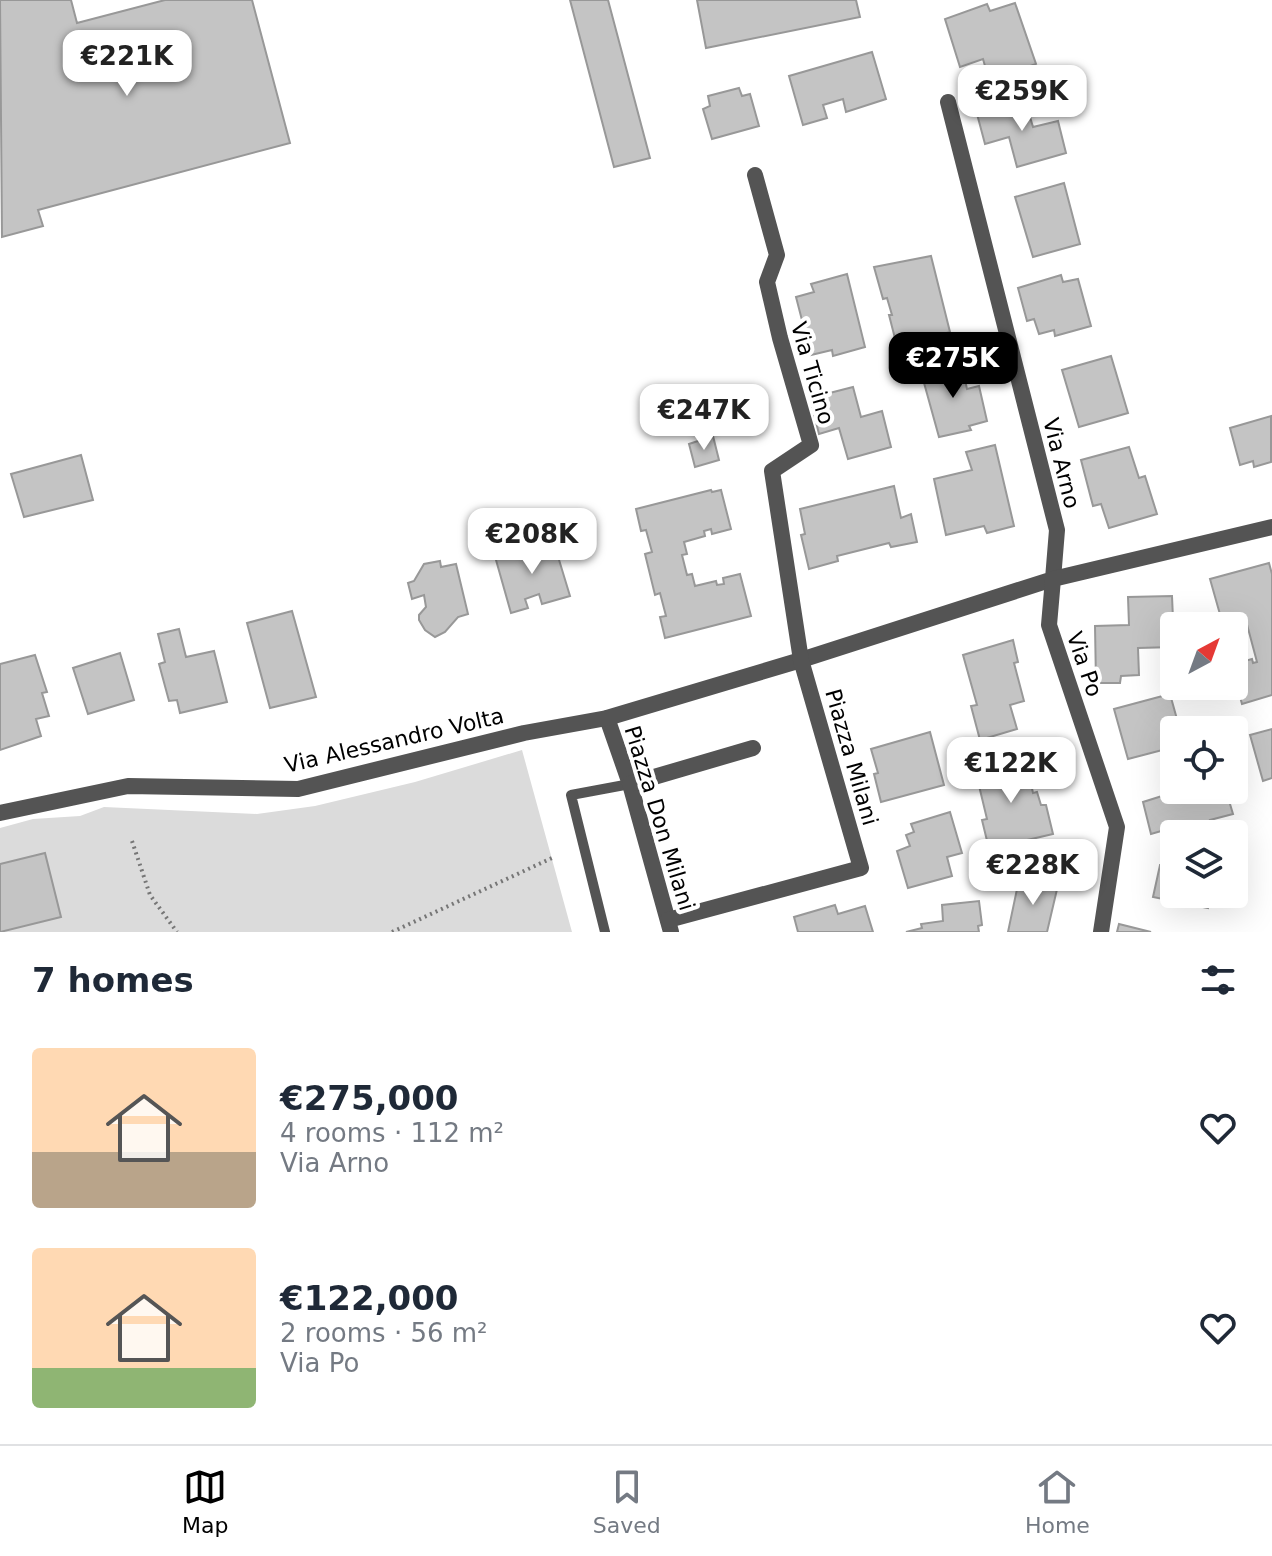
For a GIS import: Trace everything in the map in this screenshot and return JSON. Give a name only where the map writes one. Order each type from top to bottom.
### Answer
[{"type":"street","name":"Via Arno","points":[[948,102],[1057,530],[1053,579]]},
{"type":"street","name":"Via Ticino","points":[[755,175],[777,255],[767,282],[811,445],[772,471],[801,660]]},
{"type":"street","points":[[607,718],[1053,579],[1272,527]]},
{"type":"street","name":"Via Po","points":[[1053,579],[1049,625],[1117,827],[1101,932]]},
{"type":"street","name":"Piazza Milani","points":[[670,926],[861,868],[801,660]]},
{"type":"street","name":"Piazza Don Milani","points":[[607,718],[630,784],[670,926]]},
{"type":"street","name":"Via Alessandro Volta","points":[[0,813],[128,786],[298,789],[524,733],[607,718]]},
{"type":"street","points":[[630,784],[664,777],[753,748]]},
{"type":"lane","points":[[605,932],[571,795],[630,784]]},
{"type":"path","points":[[132,841],[150,895],[177,932]]},
{"type":"path","points":[[392,932],[552,858]]},
{"type":"shaded area","points":[[522,750],[572,932],[0,932],[0,828],[33,819],[80,816],[104,807],[257,814],[315,806],[415,782]]},
{"type":"building","points":[[0,0],[71,0],[77,23],[165,0],[252,0],[290,143],[38,210],[43,226],[2,237]]},
{"type":"building","points":[[570,0],[608,0],[650,158],[614,167]]},
{"type":"building","points":[[697,0],[856,0],[860,17],[706,48]]},
{"type":"building","points":[[1015,3],[1036,64],[989,80],[983,59],[960,67],[945,19],[987,4],[990,11]]},
{"type":"building","points":[[872,52],[886,99],[846,112],[843,99],[823,105],[827,118],[803,125],[789,76]]},
{"type":"building","points":[[739,88],[742,96],[750,94],[759,126],[712,139],[703,109],[710,106],[708,96]]},
{"type":"building","points":[[1025,100],[1033,127],[1058,121],[1066,153],[1017,167],[1009,137],[985,144],[977,114]]},
{"type":"building","points":[[1064,183],[1080,244],[1033,257],[1015,197]]},
{"type":"building","points":[[931,256],[950,332],[929,338],[930,343],[898,350],[889,315],[892,315],[887,298],[883,299],[874,267]]},
{"type":"building","points":[[847,274],[865,347],[833,356],[832,350],[811,355],[796,297],[814,292],[811,284]]},
{"type":"building","points":[[1061,275],[1063,282],[1078,279],[1091,326],[1055,336],[1054,330],[1039,334],[1034,319],[1027,321],[1018,288]]},
{"type":"building","points":[[1111,356],[1128,413],[1079,427],[1062,370]]},
{"type":"building","points":[[961,362],[967,389],[979,386],[987,421],[969,426],[971,430],[939,437],[921,372]]},
{"type":"building","points":[[853,387],[861,417],[882,411],[891,447],[848,459],[839,428],[819,434],[810,398]]},
{"type":"building","points":[[1271,416],[1271,462],[1254,467],[1253,461],[1240,465],[1230,428]]},
{"type":"building","points":[[713,436],[719,460],[695,467],[689,444]]},
{"type":"building","points":[[995,445],[1014,526],[987,533],[984,526],[946,535],[934,479],[972,470],[966,452]]},
{"type":"building","points":[[1129,447],[1139,478],[1145,476],[1157,514],[1109,528],[1101,504],[1093,506],[1081,460]]},
{"type":"building","points":[[81,455],[93,500],[24,517],[11,474]]},
{"type":"building","points":[[894,486],[901,518],[911,514],[917,542],[891,547],[889,543],[837,556],[838,561],[809,569],[801,535],[805,534],[800,509]]},
{"type":"building","points":[[721,490],[731,529],[712,534],[711,529],[704,531],[705,536],[684,542],[687,554],[682,555],[687,575],[692,574],[695,586],[716,581],[717,585],[724,584],[723,578],[740,574],[751,616],[665,638],[660,617],[666,616],[660,593],[655,595],[645,554],[652,552],[646,530],[641,531],[636,509]]},
{"type":"building","points":[[553,540],[570,596],[542,604],[539,594],[525,599],[528,608],[511,613],[494,553],[508,548],[510,558],[527,553],[526,548]]},
{"type":"building","points":[[440,561],[441,567],[456,564],[468,614],[458,617],[445,632],[435,637],[425,630],[419,620],[426,607],[424,595],[412,599],[408,583],[414,581],[424,564]]},
{"type":"building","points":[[1269,563],[1272,574],[1272,695],[1242,704],[1241,700],[1248,700],[1248,660],[1257,662],[1248,628],[1248,612],[1219,612],[1210,579]]},
{"type":"building","points":[[1172,596],[1173,612],[1160,612],[1160,647],[1138,648],[1139,675],[1121,676],[1120,683],[1096,683],[1095,626],[1129,625],[1128,597]]},
{"type":"building","points":[[292,611],[316,697],[270,708],[247,623]]},
{"type":"building","points":[[179,629],[186,657],[214,651],[227,702],[180,713],[177,700],[169,701],[159,664],[165,662],[158,634]]},
{"type":"building","points":[[1013,640],[1018,662],[1014,663],[1024,701],[1010,705],[1017,729],[980,740],[971,706],[977,705],[963,655]]},
{"type":"building","points":[[120,653],[134,700],[88,714],[73,668]]},
{"type":"building","points":[[35,655],[47,692],[42,693],[49,716],[36,719],[41,736],[0,750],[0,664]]},
{"type":"building","points":[[1160,697],[1160,700],[1172,700],[1176,716],[1160,716],[1160,751],[1128,759],[1114,709]]},
{"type":"building","points":[[1272,729],[1272,778],[1263,781],[1250,735]]},
{"type":"building","points":[[930,732],[944,785],[881,802],[874,774],[878,773],[871,749]]},
{"type":"building","points":[[1025,756],[1033,793],[1037,792],[1041,805],[1046,805],[1053,834],[1023,841],[1025,845],[1001,851],[1000,846],[989,849],[982,820],[987,819],[975,769]]},
{"type":"building","points":[[1160,797],[1160,804],[1230,804],[1233,814],[1210,820],[1160,820],[1160,831],[1151,834],[1143,802]]},
{"type":"building","points":[[950,812],[962,853],[947,857],[952,876],[908,888],[897,851],[910,846],[906,835],[914,832],[911,824]]},
{"type":"building","points":[[45,853],[61,917],[0,932],[0,864]]},
{"type":"building","points":[[1160,865],[1160,898],[1153,897]]},
{"type":"building","points":[[1026,878],[1058,885],[1047,932],[1008,932],[1017,889],[1024,890]]},
{"type":"building","points":[[979,901],[982,925],[978,926],[979,932],[906,932],[922,928],[921,924],[943,921],[942,905]]},
{"type":"building","points":[[835,905],[838,914],[865,906],[873,932],[798,932],[794,917]]},
{"type":"building","points":[[1119,924],[1151,932],[1117,932]]}]
